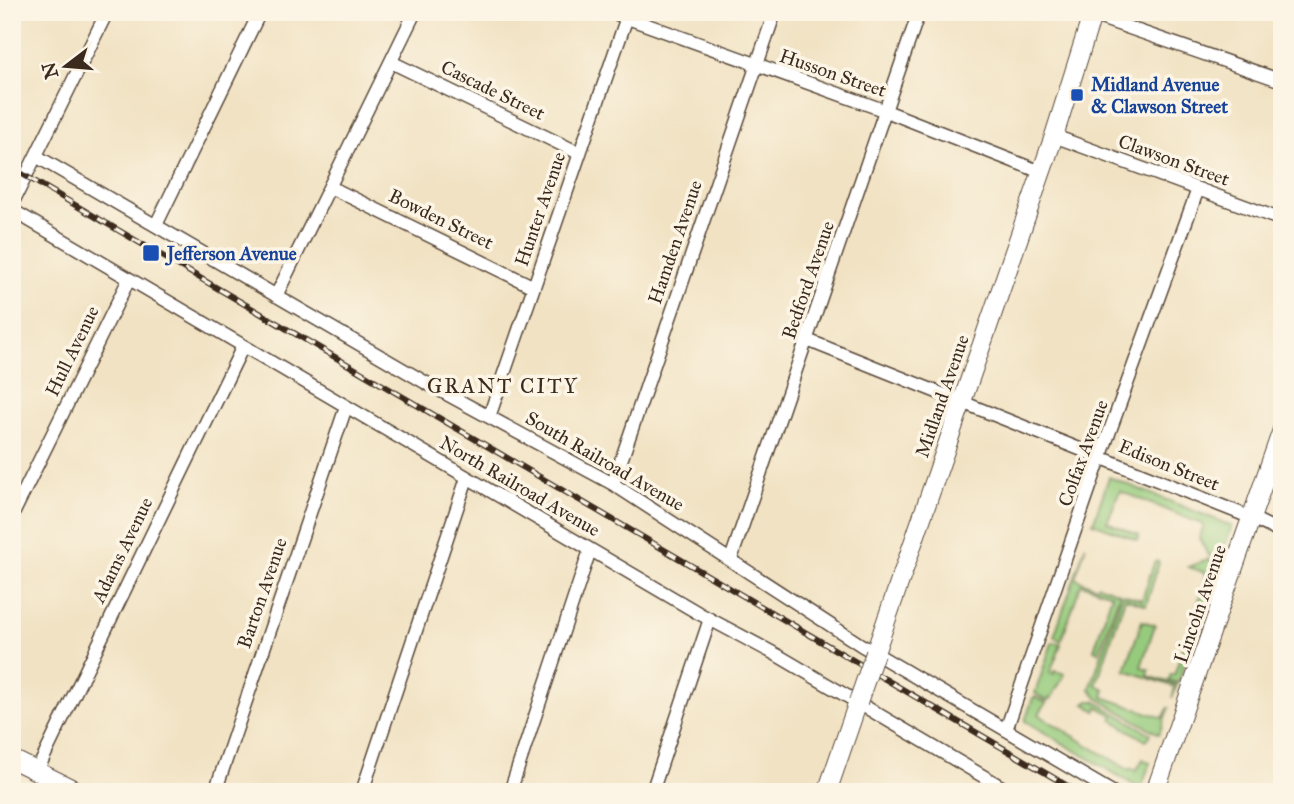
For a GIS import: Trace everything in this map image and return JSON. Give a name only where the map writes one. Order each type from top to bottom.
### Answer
[{"type":"street","points":[[12,204],[107,12]]},
{"type":"street","points":[[156,225],[260,12]]},
{"type":"street","points":[[276,296],[415,12]]},
{"type":"street","name":"Husson Street","points":[[611,12],[886,111],[1041,172]]},
{"type":"street","name":"Hamden Avenue","points":[[613,484],[775,12]]},
{"type":"street","name":"Bedford Avenue","points":[[731,559],[919,12]]},
{"type":"street","points":[[1093,14],[1282,81]]},
{"type":"street","name":"Midland Avenue","points":[[827,792],[1054,136],[1093,14]]},
{"type":"street","name":"Hunter Avenue","points":[[489,417],[627,16]]},
{"type":"street","name":"Cascade Street","points":[[391,62],[579,153]]},
{"type":"street","name":"Clawson Street","points":[[1054,136],[1282,219]]},
{"type":"street","name":"South Railroad Avenue","points":[[36,156],[276,296],[613,484],[875,653],[1112,792]]},
{"type":"street","name":"Bowden Street","points":[[330,187],[534,286]]},
{"type":"street","name":"Colfax Avenue","points":[[1006,730],[1100,458],[1198,189]]},
{"type":"street","name":"North Railroad Avenue","points":[[12,210],[590,550],[858,702],[987,785],[1010,792]]},
{"type":"street","name":"Hull Avenue","points":[[12,516],[129,279]]},
{"type":"street","name":"Edison Street","points":[[807,340],[1252,518],[1282,533]]},
{"type":"street","name":"Adams Avenue","points":[[37,771],[243,346]]},
{"type":"street","name":"Barton Avenue","points":[[215,792],[346,407]]},
{"type":"street","name":"Lincoln Avenue","points":[[1156,792],[1282,430]]},
{"type":"street","points":[[362,792],[467,478]]},
{"type":"street","points":[[510,792],[590,550]]},
{"type":"street","points":[[652,792],[710,619]]},
{"type":"street","points":[[12,759],[79,792]]},
{"type":"green space","points":[[1109,477],[1232,526],[1220,559],[1208,555],[1199,538],[1204,525],[1120,491],[1107,522],[1139,535],[1137,540],[1093,523]]},
{"type":"green space","points":[[1086,545],[1075,578],[1095,587],[1098,585],[1120,593],[1099,652],[1094,650],[1112,594],[1081,584],[1061,641],[1054,636]]},
{"type":"green space","points":[[1208,559],[1219,564],[1178,683],[1169,680],[1171,674],[1174,675],[1206,580],[1206,573],[1188,567]]},
{"type":"green space","points":[[1157,561],[1159,563],[1146,605],[1125,598],[1096,685],[1105,689],[1103,697],[1163,718],[1169,707],[1159,734],[1097,698],[1090,689],[1121,597],[1123,594],[1142,600]]},
{"type":"green space","points":[[1142,621],[1155,625],[1141,667],[1149,670],[1148,676],[1177,685],[1172,698],[1175,687],[1125,670]]},
{"type":"green space","points":[[1052,643],[1061,644],[1050,673],[1054,674],[1055,671],[1065,674],[1051,699],[1047,701],[1035,693]]},
{"type":"green space","points":[[1035,697],[1046,703],[1039,714],[1044,718],[1129,770],[1131,768],[1136,771],[1143,759],[1150,763],[1141,789],[1025,721]]},
{"type":"green space","points":[[1095,701],[1151,734],[1146,741],[1112,720],[1114,716],[1098,707],[1096,711],[1085,704]]},
{"type":"railway","points":[[12,168],[1078,792]]},
{"type":"place","name":"Midland Avenue & Clawson Street","points":[[1077,95]]},
{"type":"place","name":"Jefferson Avenue","points":[[151,253]]},
{"type":"district","name":"GRANT CITY","points":[[503,386]]}]
